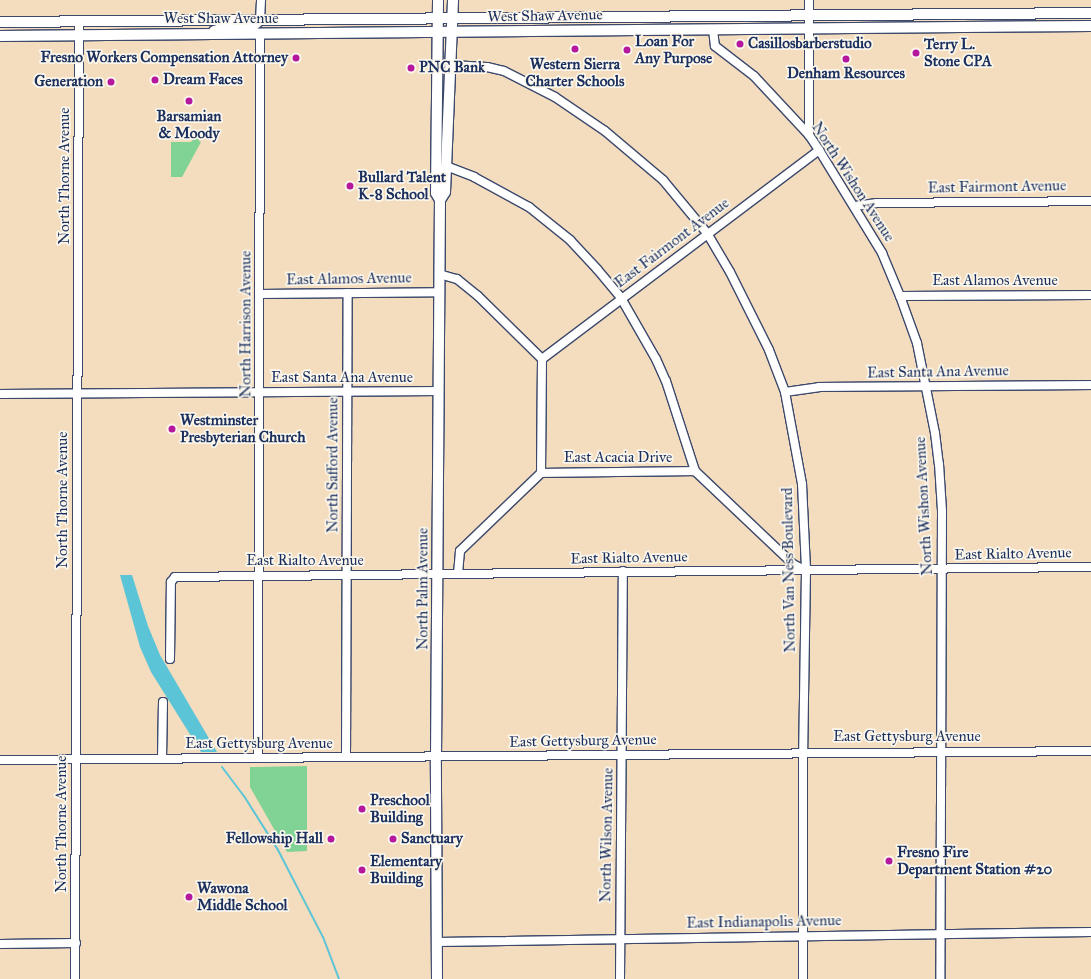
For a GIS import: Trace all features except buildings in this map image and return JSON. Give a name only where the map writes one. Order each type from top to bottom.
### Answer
[{"type":"main road","name":"North Palm Avenue","points":[[436,979],[440,200],[436,193],[438,0]]},
{"type":"main road","name":"North Palm Avenue","points":[[440,200],[445,192],[453,32],[453,0]]},
{"type":"main road","name":"West Shaw Avenue","points":[[0,22],[1091,13]]},
{"type":"main road","points":[[598,31],[611,24],[654,24],[663,17]]},
{"type":"main road","points":[[260,34],[266,26],[291,26],[296,19]]},
{"type":"main road","points":[[200,35],[227,27],[253,26],[260,20]]},
{"type":"main road","name":"West Shaw Avenue","points":[[0,36],[1091,26]]},
{"type":"street","points":[[260,20],[261,0]]},
{"type":"street","points":[[809,0],[809,135]]},
{"type":"street","name":"North Thorne Avenue","points":[[75,979],[79,21]]},
{"type":"street","name":"North Wishon Avenue","points":[[713,30],[715,46],[754,76],[809,135],[819,150],[855,206],[882,253],[917,343],[927,387],[939,464],[942,569],[940,979]]},
{"type":"street","name":"North Harrison Avenue","points":[[258,758],[260,34]]},
{"type":"street","name":"North Van Ness Boulevard","points":[[451,65],[487,67],[504,71],[556,97],[605,131],[663,180],[707,233],[749,308],[769,350],[785,392],[802,484],[806,570],[803,752],[803,979]]},
{"type":"street","name":"East Fairmont Avenue","points":[[542,359],[707,233],[819,150]]},
{"type":"street","points":[[446,166],[474,177],[518,200],[540,215],[570,240],[597,269],[621,298],[656,359],[666,381],[695,471],[793,564],[806,570]]},
{"type":"street","name":"East Fairmont Avenue","points":[[855,206],[877,203],[1091,200]]},
{"type":"street","points":[[439,274],[457,279],[463,283],[542,359],[541,473],[460,552],[458,574]]},
{"type":"street","name":"East Alamos Avenue","points":[[260,294],[439,292]]},
{"type":"street","name":"North Safford Avenue","points":[[346,757],[348,293]]},
{"type":"street","name":"East Alamos Avenue","points":[[900,296],[1091,295]]},
{"type":"street","name":"East Santa Ana Avenue","points":[[785,392],[818,387],[1091,385]]},
{"type":"street","name":"East Santa Ana Avenue","points":[[0,394],[438,391]]},
{"type":"street","name":"East Acacia Drive","points":[[541,473],[695,471]]},
{"type":"street","name":"East Rialto Avenue","points":[[170,659],[171,582],[175,577],[1091,567]]},
{"type":"street","name":"North Wilson Avenue","points":[[620,979],[623,571]]},
{"type":"street","points":[[162,759],[163,702]]},
{"type":"street","name":"East Gettysburg Avenue","points":[[0,760],[803,752],[1091,751]]},
{"type":"street","name":"East Indianapolis Avenue","points":[[437,942],[804,935],[1091,932]]},
{"type":"street","points":[[0,944],[76,943]]},
{"type":"green space","points":[[199,132],[199,141],[201,142],[182,177],[171,177],[171,142],[191,142]]},
{"type":"green space","points":[[307,766],[307,851],[287,852],[250,787],[250,767]]},
{"type":"water","points":[[120,575],[132,575],[148,626],[160,655],[217,752],[201,752],[151,672],[140,647]]},
{"type":"waterway","points":[[222,767],[244,796],[278,850],[323,937],[339,979]]},
{"type":"place","name":"Casillosbarberstudio","points":[[740,44]]},
{"type":"place","name":"Western Sierra Charter Schools","points":[[575,49]]},
{"type":"place","name":"Loan For Any Purpose","points":[[627,50]]},
{"type":"place","name":"Terry L. Stone CPA","points":[[916,53]]},
{"type":"place","name":"Fresno Workers Compensation Attorney","points":[[296,58]]},
{"type":"place","name":"Denham Resources","points":[[846,59]]},
{"type":"place","name":"PNC Bank","points":[[411,68]]},
{"type":"place","name":"Dream Faces","points":[[155,80]]},
{"type":"place","name":"Generation","points":[[111,82]]},
{"type":"place","name":"Barsamian & Moody","points":[[189,101]]},
{"type":"place","name":"Bullard Talent K-8 School","points":[[350,186]]},
{"type":"place","name":"Westminster Presbyterian Church","points":[[172,429]]},
{"type":"place","name":"Preschool Building","points":[[362,809]]},
{"type":"place","name":"Fellowship Hall","points":[[331,839]]},
{"type":"place","name":"Sanctuary","points":[[393,839]]},
{"type":"place","name":"Fresno Fire Department Station #20","points":[[889,861]]},
{"type":"place","name":"Elementary Building","points":[[362,870]]},
{"type":"place","name":"Wawona Middle School","points":[[189,897]]}]
